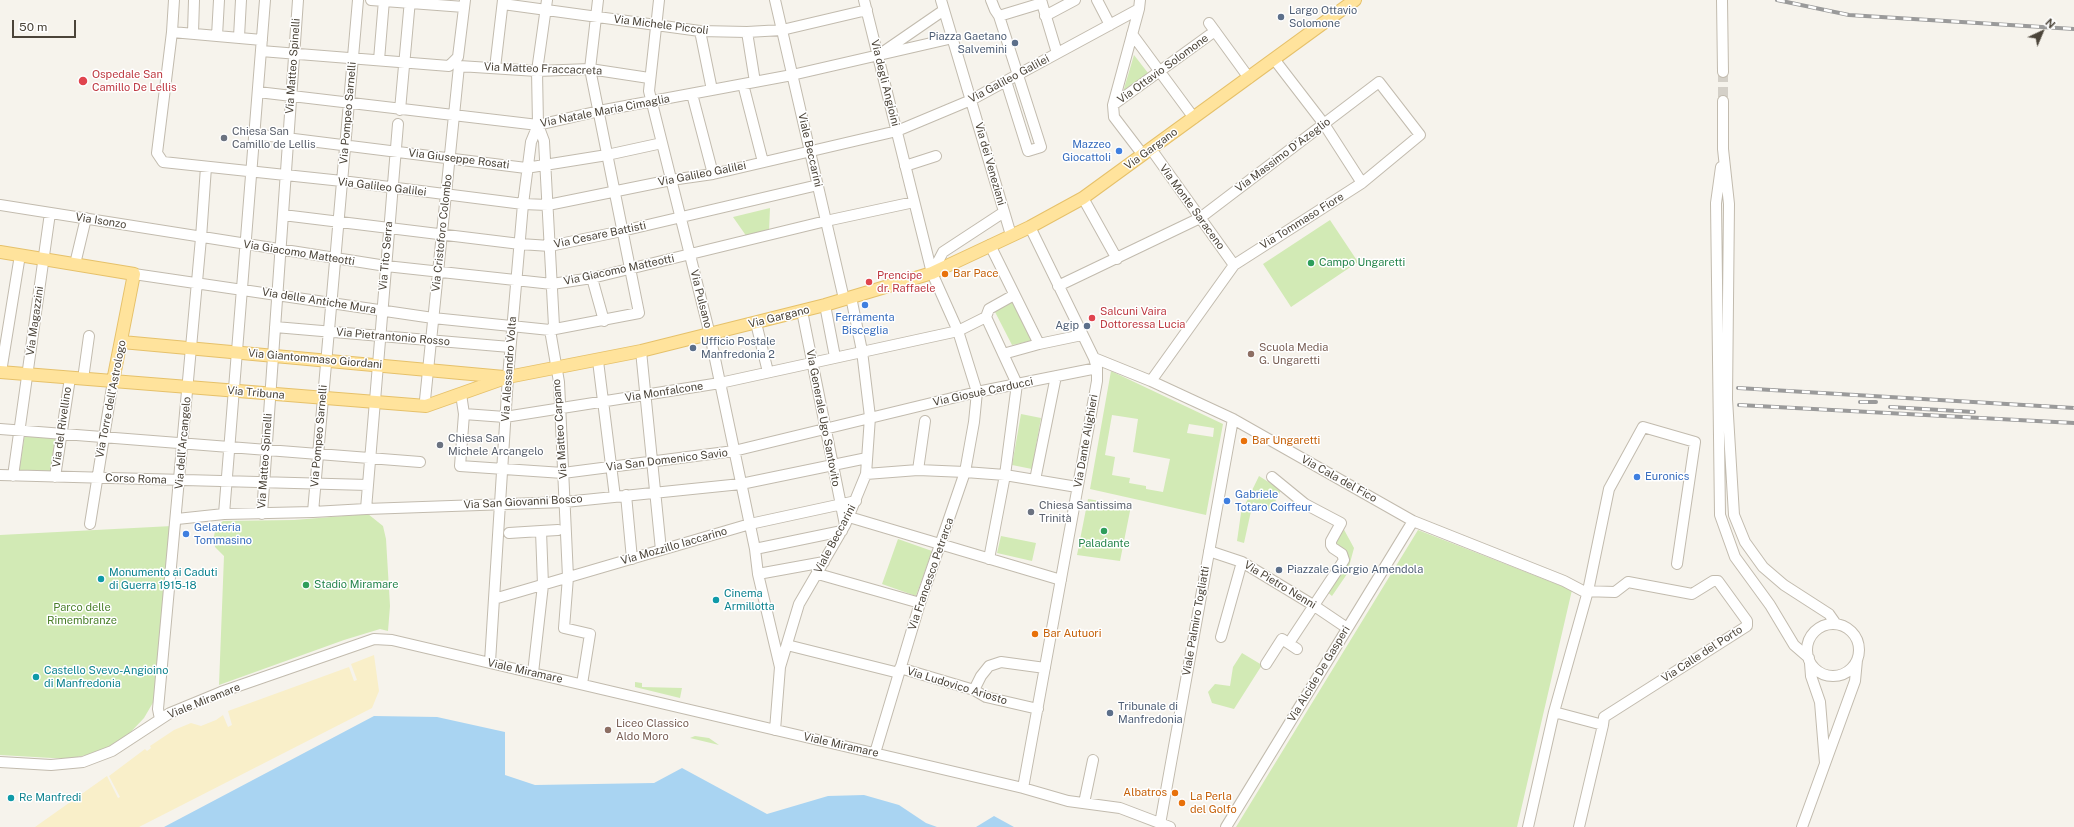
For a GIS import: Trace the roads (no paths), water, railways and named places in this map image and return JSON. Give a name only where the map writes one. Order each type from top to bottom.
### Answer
[{"type":"main road","name":"Via Gargano","points":[[508,377],[598,361],[710,335],[825,305],[932,273],[1030,227],[1083,198],[1355,0]]},
{"type":"main road","name":"Via delle Antiche Mura","points":[[0,252],[134,274]]},
{"type":"main road","name":"Via Torre dell'Astrologo","points":[[114,381],[134,274]]},
{"type":"main road","name":"Via Giantommaso Giordani","points":[[122,342],[508,377]]},
{"type":"main road","name":"Via Tribuna","points":[[0,372],[426,406],[508,377]]},
{"type":"street","name":"Via Galileo Galilei","points":[[174,0],[172,32],[157,153],[163,162],[342,181],[523,204],[548,205],[671,180],[713,174],[896,131],[971,100],[1110,25],[1139,4]]},
{"type":"street","points":[[193,33],[194,0]]},
{"type":"street","points":[[217,36],[218,0]]},
{"type":"street","points":[[239,37],[241,0]]},
{"type":"street","points":[[224,514],[265,0]]},
{"type":"street","name":"Via Matteo Spinelli","points":[[262,514],[298,0]]},
{"type":"street","name":"Via Pompeo Sarnelli","points":[[313,512],[358,0]]},
{"type":"street","points":[[261,51],[449,66],[458,57],[465,3],[371,0]]},
{"type":"street","points":[[379,60],[384,0]]},
{"type":"street","points":[[598,0],[590,69],[630,268]]},
{"type":"street","name":"Via Pulsano","points":[[659,0],[649,78],[652,101],[710,335],[750,524],[758,574],[780,668]]},
{"type":"street","name":"Viale Beccarini","points":[[775,0],[826,221],[862,351],[870,417],[866,474],[856,501],[845,525],[818,574],[799,604],[780,668],[775,730]]},
{"type":"street","points":[[991,0],[999,16],[1041,147],[1028,151],[1006,81]]},
{"type":"street","points":[[1045,16],[1075,0]]},
{"type":"street","points":[[1097,0],[1110,25]]},
{"type":"street","points":[[1722,0],[1723,72]]},
{"type":"street","points":[[400,110],[410,1]]},
{"type":"street","points":[[999,16],[1041,1],[1057,53]]},
{"type":"street","points":[[496,68],[503,2]]},
{"type":"street","name":"Via Michele Piccoli","points":[[503,2],[546,5],[596,16],[700,31],[747,32],[782,30],[865,5]]},
{"type":"street","name":"Via Ottavio Solomone","points":[[1113,105],[1139,4]]},
{"type":"street","points":[[538,125],[537,71],[546,5]]},
{"type":"street","name":"Via degli Angioini","points":[[865,5],[932,273],[958,332],[977,392]]},
{"type":"street","name":"Via Natale Maria Cimaglia","points":[[878,56],[943,5]]},
{"type":"street","name":"Via dei Veneziani","points":[[943,5],[1011,235]]},
{"type":"street","name":"Via Ottavio Solomone","points":[[1113,105],[1159,71],[1212,27],[1249,78]]},
{"type":"street","points":[[700,31],[712,90]]},
{"type":"street","points":[[172,32],[262,40]]},
{"type":"street","points":[[747,32],[755,82]]},
{"type":"street","points":[[1132,34],[1194,118]]},
{"type":"street","name":"Via Natale Maria Cimaglia","points":[[258,92],[454,117],[538,125],[599,111],[792,75],[953,38]]},
{"type":"street","points":[[1274,59],[1324,124],[1362,183]]},
{"type":"street","name":"Via Matteo Fraccacreta","points":[[459,66],[537,71],[590,69],[649,78]]},
{"type":"street","name":"Via Cristoforo Colombo","points":[[425,400],[459,66]]},
{"type":"street","name":"Via Massimo D'Azeglio","points":[[1058,286],[1200,218],[1380,82],[1420,135],[1362,183]]},
{"type":"street","points":[[743,84],[763,162]]},
{"type":"street","points":[[692,94],[713,174]]},
{"type":"street","points":[[1723,101],[1724,149],[1729,204],[1727,399],[1734,515],[1745,542],[1763,567],[1784,584],[1829,614],[1836,624]]},
{"type":"street","name":"Via Monte Saraceno","points":[[1113,105],[1114,117],[1147,152],[1200,218],[1234,265]]},
{"type":"street","name":"Via Tito Serra","points":[[366,509],[388,228],[398,124]]},
{"type":"street","name":"Via Matteo Carpano","points":[[538,125],[544,141],[546,166],[554,326],[550,330],[555,368],[559,382],[568,577],[564,628],[590,634],[582,684]]},
{"type":"street","name":"Via Alessandro Volta","points":[[490,662],[510,347],[526,168],[531,142],[538,125]]},
{"type":"street","name":"Via Giuseppe Rosati","points":[[254,134],[526,168],[607,155],[662,143]]},
{"type":"street","points":[[1724,149],[1716,203],[1720,515],[1735,557],[1770,605],[1794,645],[1821,673],[1835,676],[1848,671],[1857,660]]},
{"type":"street","points":[[905,166],[936,156]]},
{"type":"street","name":"Via dell'Arcangelo","points":[[160,719],[158,709],[177,519],[202,238],[206,167]]},
{"type":"street","name":"Via Tommaso Fiore","points":[[1151,380],[1234,265],[1362,183]]},
{"type":"street","name":"Via Cesare Battisti","points":[[283,215],[520,244],[550,246],[681,218],[818,185]]},
{"type":"street","points":[[1083,198],[1117,259]]},
{"type":"street","name":"Via Giacomo Matteotti","points":[[202,238],[386,266],[552,284],[592,278],[826,221],[914,202]]},
{"type":"street","name":"Via Isonzo","points":[[0,205],[202,238]]},
{"type":"street","points":[[932,273],[943,252],[1004,212]]},
{"type":"street","name":"Via Magazzini","points":[[13,476],[50,213]]},
{"type":"street","points":[[75,264],[86,218]]},
{"type":"street","points":[[1030,227],[1095,363]]},
{"type":"street","points":[[990,246],[1040,344]]},
{"type":"street","points":[[0,372],[4,333],[20,255]]},
{"type":"street","name":"Via delle Antiche Mura","points":[[134,274],[242,288],[433,318],[550,330],[604,321],[639,313],[630,268]]},
{"type":"street","points":[[592,278],[604,321]]},
{"type":"street","name":"Via Monfalcone","points":[[464,414],[505,417],[720,383],[862,351],[958,332],[986,317],[989,309],[1014,295]]},
{"type":"street","points":[[825,305],[835,357]]},
{"type":"street","name":"Via Generale Ugo Santovito","points":[[802,311],[814,362],[832,465],[845,525]]},
{"type":"street","points":[[986,317],[1017,384],[1005,475],[989,558]]},
{"type":"street","points":[[756,323],[768,372]]},
{"type":"street","name":"Via Pietrantonio Rosso","points":[[275,327],[510,347]]},
{"type":"street","points":[[1003,354],[1082,335]]},
{"type":"street","points":[[83,379],[89,336]]},
{"type":"street","points":[[641,351],[661,550]]},
{"type":"street","points":[[598,361],[615,497]]},
{"type":"street","name":"Via Cala del Fico","points":[[1095,363],[1151,380],[1233,419],[1413,521],[1588,591]]},
{"type":"street","name":"Via Giosuè Carducci","points":[[870,417],[977,392],[1056,376],[1095,363]]},
{"type":"street","name":"Via Dante Alighieri","points":[[1023,788],[1096,381],[1095,363]]},
{"type":"street","points":[[1035,480],[1056,376]]},
{"type":"street","name":"Via del Rivellino","points":[[55,477],[70,378]]},
{"type":"street","name":"Via Torre dell'Astrologo","points":[[90,524],[103,437],[114,381]]},
{"type":"street","name":"Via Francesco Petrarca","points":[[875,753],[920,602],[965,472],[974,422],[977,392]]},
{"type":"street","points":[[461,394],[464,414]]},
{"type":"street","name":"Via San Domenico Savio","points":[[464,414],[460,466],[563,473],[734,451],[870,417]]},
{"type":"street","name":"Viale Palmiro Togliatti","points":[[1160,824],[1233,419]]},
{"type":"street","points":[[918,470],[925,421]]},
{"type":"street","points":[[1528,827],[1554,712],[1588,591],[1609,489],[1643,427],[1695,442],[1677,564]]},
{"type":"street","points":[[0,429],[420,462]]},
{"type":"street","name":"Via San Giovanni Bosco","points":[[177,519],[224,514],[262,514],[565,502],[741,484],[867,458]]},
{"type":"street","points":[[866,474],[918,470],[965,472],[1005,475],[1078,487]]},
{"type":"street","name":"Corso Roma","points":[[0,475],[368,485]]},
{"type":"street","points":[[1272,477],[1306,504],[1341,523],[1331,540],[1331,545],[1342,554],[1344,560],[1289,643]]},
{"type":"street","points":[[626,495],[632,559]]},
{"type":"street","name":"Via Mozzillo Iaccarino","points":[[494,599],[750,524],[856,501]]},
{"type":"street","name":"Via Alcide De Gasperi","points":[[1226,827],[1413,521]]},
{"type":"street","points":[[755,549],[845,525],[940,544],[1061,580]]},
{"type":"street","points":[[509,533],[558,530]]},
{"type":"street","points":[[533,673],[543,585],[541,531]]},
{"type":"street","name":"Via Pietro Nenni","points":[[1209,550],[1242,562],[1348,628]]},
{"type":"street","points":[[758,574],[824,562]]},
{"type":"street","points":[[1221,637],[1242,562]]},
{"type":"street","points":[[818,574],[920,602]]},
{"type":"street","name":"Via Calle del Porto","points":[[1579,827],[1604,717],[1747,626],[1747,621],[1718,581],[1713,581],[1692,594],[1628,582],[1615,592],[1588,591]]},
{"type":"street","points":[[1802,827],[1825,767],[1855,681],[1859,648],[1855,637],[1847,628],[1836,624],[1825,625],[1815,631],[1808,640],[1807,652],[1811,676],[1820,702],[1825,767]]},
{"type":"street","name":"Viale Miramare","points":[[0,762],[44,764],[70,764],[83,762],[112,751],[160,719],[221,692],[374,639],[392,640],[490,662],[1023,788],[1068,800],[1120,808],[1170,827]]},
{"type":"street","points":[[1266,664],[1282,639],[1297,650]]},
{"type":"street","name":"Via Ludovico Ariosto","points":[[787,645],[974,690],[986,697],[1038,709]]},
{"type":"street","points":[[974,690],[981,676],[989,666],[1001,662],[1045,668]]},
{"type":"street","points":[[1554,712],[1603,725]]},
{"type":"street","points":[[1084,802],[1092,760]]},
{"type":"water","points":[[374,716],[437,717],[505,732],[505,775],[535,785],[654,783],[682,768],[767,814],[828,796],[864,795],[899,805],[926,823],[937,827],[164,827]]},
{"type":"water","points":[[994,816],[1014,827],[976,827]]},
{"type":"tunnel","points":[[1723,72],[1723,101]]},
{"type":"railway","points":[[1777,0],[1849,15],[2074,29]]},
{"type":"railway","points":[[1738,388],[2074,408]]},
{"type":"railway","points":[[1860,402],[1876,402]]},
{"type":"railway","points":[[1739,405],[2074,423]]},
{"type":"railway","points":[[1890,407],[1974,412]]},
{"type":"place","name":"Largo Ottavio Solomone","points":[[1281,17]]},
{"type":"place","name":"Piazza Gaetano Salvemini","points":[[1015,43]]},
{"type":"place","name":"Ospedale San Camillo De Lellis","points":[[83,81]]},
{"type":"place","name":"Chiesa San Camillo de Lellis","points":[[224,138]]},
{"type":"place","name":"Mazzeo Giocattoli","points":[[1119,151]]},
{"type":"place","name":"Campo Ungaretti","points":[[1311,263]]},
{"type":"place","name":"Bar Pace","points":[[945,274]]},
{"type":"place","name":"Prencipe dr. Raffaele","points":[[869,282]]},
{"type":"place","name":"Ferramenta Bisceglia","points":[[865,305]]},
{"type":"place","name":"Salcuni Vaira Dottoressa Lucia","points":[[1092,318]]},
{"type":"place","name":"Agip","points":[[1087,326]]},
{"type":"place","name":"Ufficio Postale Manfredonia 2","points":[[693,348]]},
{"type":"place","name":"Scuola Media G. Ungaretti","points":[[1251,354]]},
{"type":"place","name":"Bar Ungaretti","points":[[1244,441]]},
{"type":"place","name":"Chiesa San Michele Arcangelo","points":[[440,445]]},
{"type":"place","name":"Euronics","points":[[1637,477]]},
{"type":"place","name":"Gabriele Totaro Coiffeur","points":[[1227,501]]},
{"type":"place","name":"Chiesa Santissima Trinità","points":[[1031,512]]},
{"type":"place","name":"Paladante","points":[[1104,531]]},
{"type":"place","name":"Gelateria Tommasino","points":[[186,534]]},
{"type":"place","name":"Piazzale Giorgio Amendola","points":[[1279,570]]},
{"type":"place","name":"Monumento ai Caduti di Guerra 1915-18","points":[[101,579]]},
{"type":"place","name":"Stadio Miramare","points":[[306,585]]},
{"type":"place","name":"Cinema Armillotta","points":[[716,600]]},
{"type":"place","name":"Bar Autuori","points":[[1035,634]]},
{"type":"place","name":"Castello Svevo-Angioino di Manfredonia","points":[[36,677]]},
{"type":"place","name":"Tribunale di Manfredonia","points":[[1110,713]]},
{"type":"place","name":"Liceo Classico Aldo Moro","points":[[608,730]]},
{"type":"place","name":"Albatros","points":[[1175,793]]},
{"type":"place","name":"Re Manfredi","points":[[11,798]]},
{"type":"place","name":"La Perla del Golfo","points":[[1182,803]]},
{"type":"park label","name":"Parco delle Rimembranze","points":[[82,614]]}]
